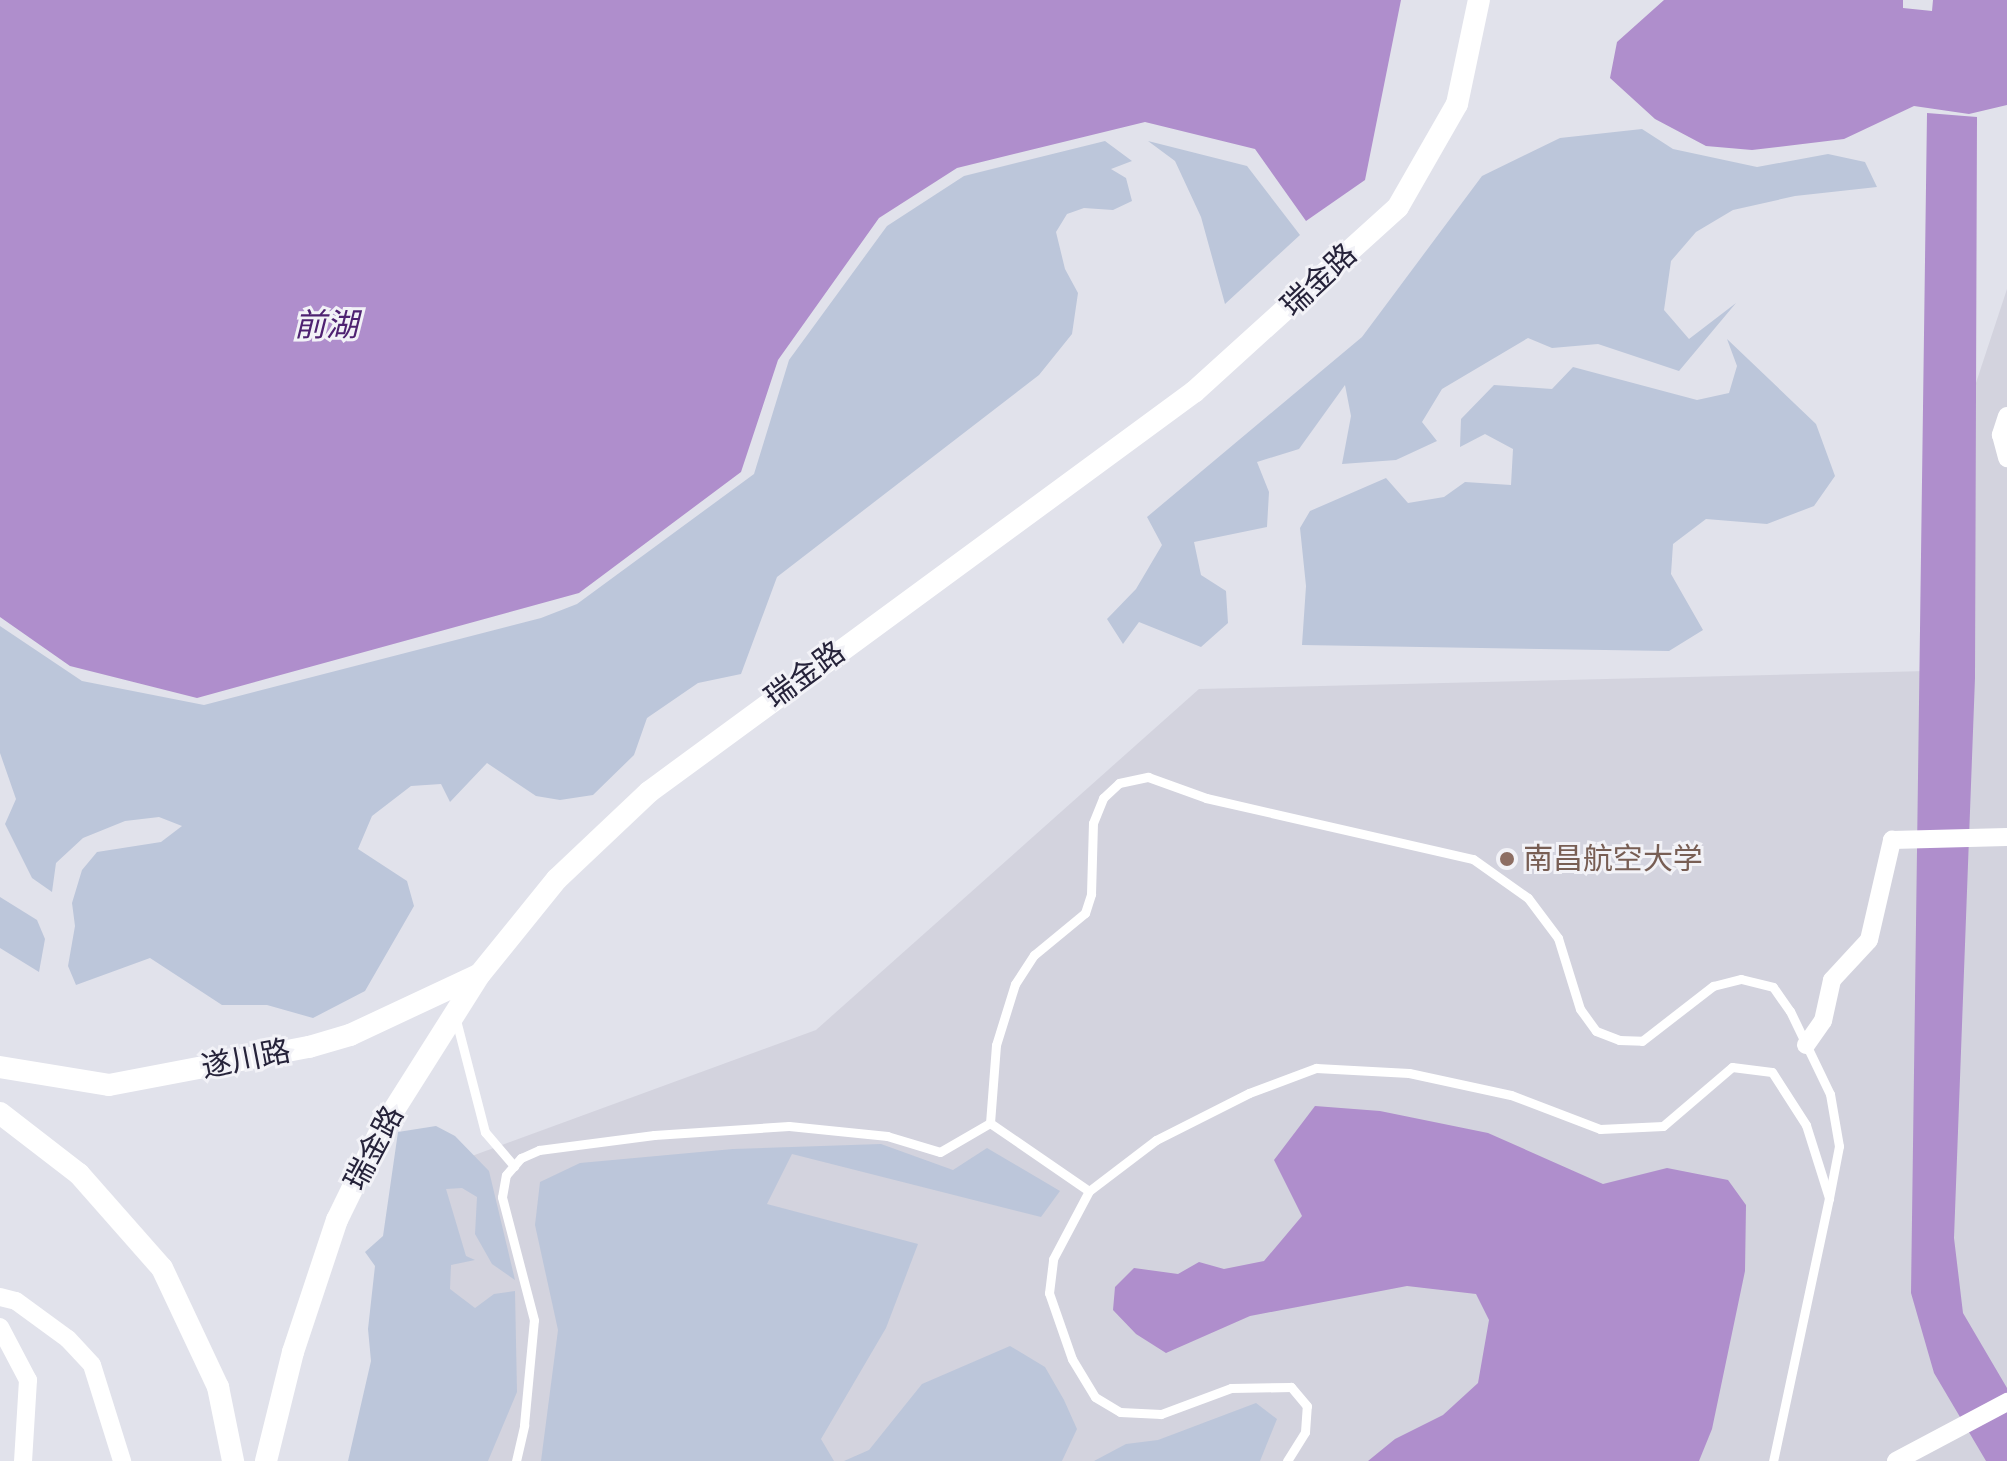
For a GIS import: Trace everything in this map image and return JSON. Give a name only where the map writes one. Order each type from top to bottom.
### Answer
[{"type":"street","name":"瑞金路","points":[[266,1461],[293,1352],[337,1220],[397,1102],[480,974],[557,879],[649,792],[1194,392],[1398,207],[1457,104],[1479,0]]},
{"type":"street","points":[[2007,416],[2001,435],[2007,458]]},
{"type":"street","points":[[1806,1045],[1823,1021],[1832,980],[1869,940],[1892,840],[1999,837]]},
{"type":"street","name":"遂川路","points":[[0,1067],[109,1085],[293,1050],[350,1035],[480,974]]},
{"type":"street","points":[[0,1113],[79,1174],[162,1268],[218,1387],[233,1461]]},
{"type":"street","points":[[0,1297],[27,1308],[92,1365],[122,1461]]},
{"type":"street","points":[[0,1327],[28,1380],[23,1461]]},
{"type":"street","points":[[1896,1461],[2007,1402]]},
{"type":"lane","points":[[990,1123],[996,1045],[1015,984],[1034,955],[1085,913],[1091,894],[1093,823],[1103,798],[1119,783],[1148,777],[1206,798],[1473,859],[1528,898],[1558,938],[1580,1009],[1596,1031],[1619,1040],[1642,1041],[1713,986],[1741,979],[1773,987],[1830,1094],[1839,1146],[1773,1461]]},
{"type":"lane","points":[[455,1013],[485,1132],[514,1166]]},
{"type":"lane","points":[[1287,1461],[1305,1432],[1307,1406],[1291,1387],[1231,1388],[1161,1414],[1120,1412],[1095,1397],[1072,1359],[1049,1293],[1053,1259],[1089,1191],[1156,1140],[1249,1093],[1316,1068],[1409,1073],[1511,1095],[1600,1129],[1663,1126],[1732,1067],[1772,1072],[1806,1125],[1829,1198]]},
{"type":"lane","points":[[516,1461],[524,1425],[534,1320],[502,1197],[506,1175],[514,1166],[539,1150],[654,1135],[789,1126],[887,1136],[940,1152],[990,1123]]},
{"type":"lane","points":[[990,1123],[1089,1191]]},
{"type":"shaded area","points":[[1642,129],[1673,149],[1757,167],[1828,154],[1865,162],[1877,187],[1795,196],[1733,210],[1696,232],[1671,261],[1664,310],[1689,339],[1736,303],[1679,371],[1598,344],[1552,348],[1528,338],[1442,389],[1422,422],[1437,441],[1396,460],[1342,464],[1351,416],[1345,385],[1299,449],[1257,462],[1269,492],[1267,527],[1194,542],[1201,575],[1226,591],[1228,623],[1201,647],[1139,622],[1123,644],[1107,619],[1136,589],[1162,545],[1147,517],[1362,337],[1482,176],[1560,138]]},
{"type":"shaded area","points":[[1105,141],[1132,161],[1111,169],[1126,178],[1132,201],[1113,210],[1084,208],[1067,214],[1056,232],[1065,269],[1078,293],[1072,334],[1039,375],[777,577],[741,674],[698,683],[647,718],[634,755],[593,795],[560,800],[536,796],[487,763],[450,802],[441,784],[411,786],[372,816],[358,849],[407,881],[414,906],[365,991],[313,1018],[267,1005],[222,1005],[150,958],[76,985],[68,966],[75,926],[72,903],[82,870],[97,852],[161,842],[182,826],[159,817],[125,821],[83,838],[56,863],[52,892],[32,878],[5,824],[16,799],[0,753],[0,626],[82,681],[204,705],[541,618],[577,604],[754,474],[789,360],[887,226],[964,176]]},
{"type":"shaded area","points":[[1148,141],[1247,166],[1300,235],[1225,304],[1201,217],[1175,161]]},
{"type":"shaded area","name":"南昌航空大学","points":[[2007,289],[2007,1461],[401,1461],[401,1182],[816,1030],[1199,689],[1967,670],[1970,401]]},
{"type":"shaded area","points":[[1727,339],[1816,424],[1835,476],[1814,506],[1767,524],[1706,519],[1673,544],[1671,574],[1703,630],[1669,651],[1302,645],[1306,586],[1300,528],[1310,511],[1386,478],[1408,503],[1444,497],[1465,482],[1511,485],[1513,449],[1485,434],[1460,447],[1461,419],[1494,385],[1552,389],[1573,367],[1697,400],[1729,393],[1737,366]]},
{"type":"shaded area","points":[[0,897],[37,920],[45,939],[39,972],[0,948]]},
{"type":"shaded area","points":[[436,1126],[455,1136],[489,1171],[515,1280],[492,1264],[475,1234],[477,1197],[462,1188],[446,1189],[466,1256],[475,1260],[451,1265],[450,1289],[475,1308],[494,1294],[515,1291],[517,1392],[488,1461],[348,1461],[371,1361],[368,1329],[375,1266],[365,1252],[383,1236],[398,1132]]},
{"type":"shaded area","points":[[881,1144],[953,1170],[987,1148],[1060,1191],[1041,1217],[792,1154],[767,1204],[918,1244],[886,1328],[821,1439],[834,1461],[541,1461],[558,1330],[535,1225],[540,1182],[580,1163],[733,1149]]},
{"type":"shaded area","points":[[1010,1346],[1045,1367],[1064,1400],[1077,1429],[1062,1461],[844,1461],[869,1450],[922,1384]]},
{"type":"shaded area","points":[[1256,1403],[1277,1419],[1260,1461],[1094,1461],[1126,1444],[1158,1440]]},
{"type":"water","name":"前湖","points":[[0,0],[1401,0],[1365,180],[1306,221],[1255,149],[1145,122],[957,168],[879,218],[778,360],[741,472],[579,593],[197,698],[70,666],[0,617]]},
{"type":"water","points":[[1664,0],[1903,0],[1903,8],[1932,11],[1933,0],[2007,0],[2007,105],[1969,114],[1914,106],[1844,139],[1752,150],[1706,146],[1655,119],[1610,78],[1617,42]]},
{"type":"water","points":[[1927,113],[1977,117],[1975,678],[1954,1238],[1963,1313],[2007,1388],[2007,1461],[1986,1461],[1934,1373],[1911,1293]]},
{"type":"water","points":[[1315,1106],[1380,1111],[1488,1133],[1603,1184],[1667,1168],[1728,1180],[1746,1205],[1745,1271],[1712,1429],[1699,1461],[1368,1461],[1395,1439],[1443,1415],[1478,1383],[1489,1320],[1476,1294],[1407,1286],[1250,1316],[1166,1353],[1136,1334],[1113,1310],[1115,1287],[1134,1268],[1178,1274],[1199,1262],[1224,1269],[1264,1261],[1302,1216],[1274,1160]]},
{"type":"place","name":"南昌航空大学","points":[[1507,859]]}]
